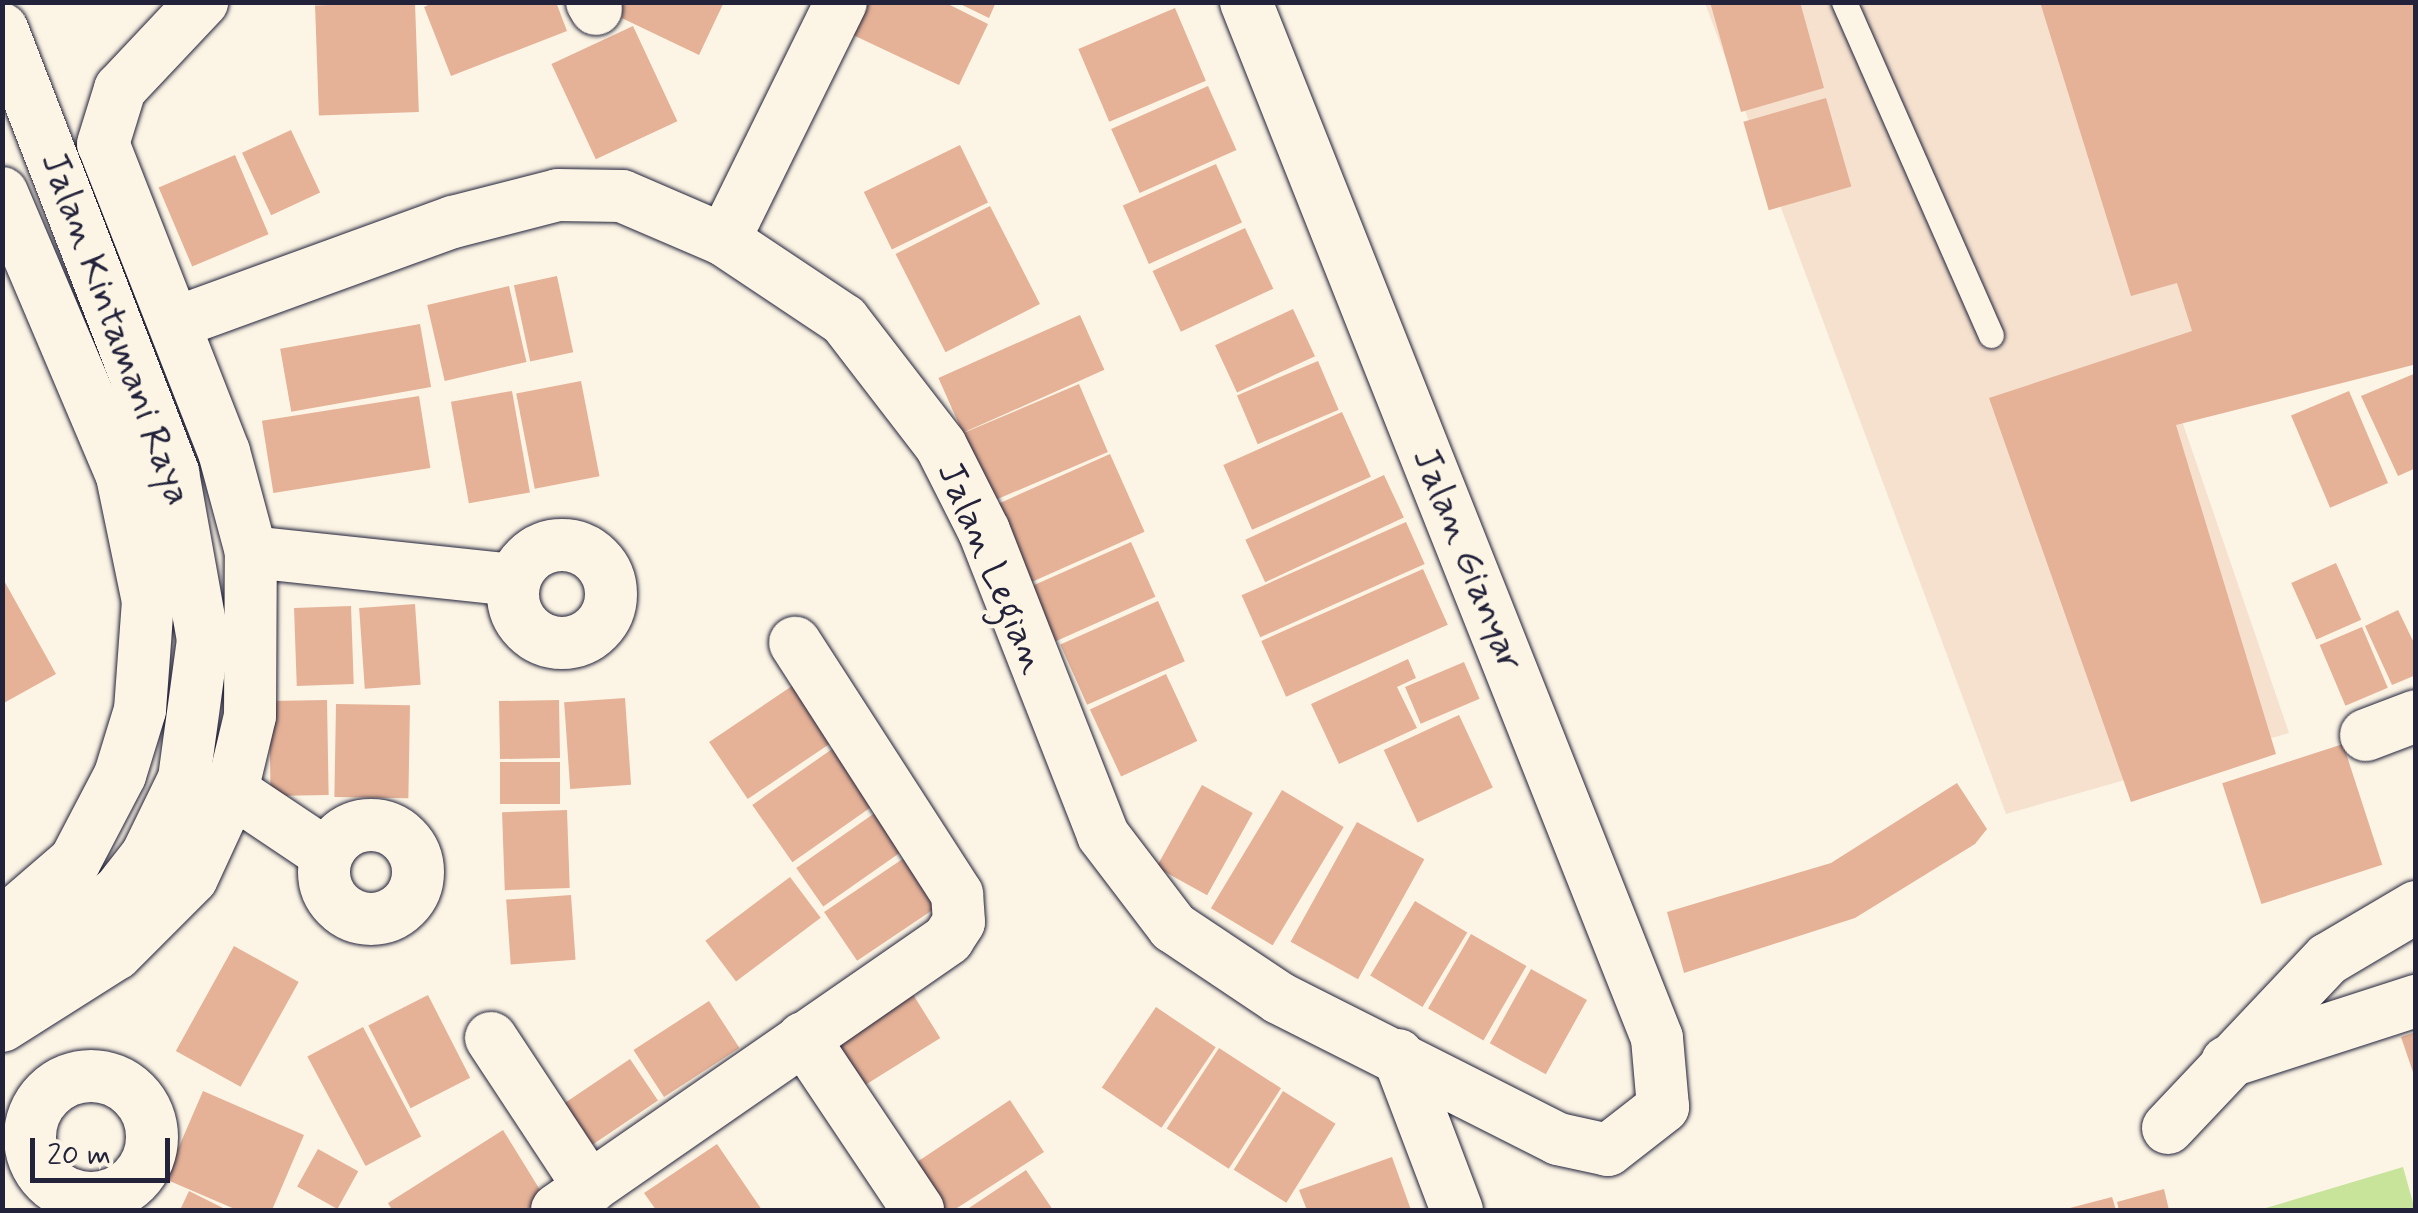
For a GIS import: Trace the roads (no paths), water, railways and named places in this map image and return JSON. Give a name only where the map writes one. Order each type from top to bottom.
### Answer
[{"type":"street","points":[[67,1080],[9,1007],[156,922],[192,878],[232,792],[256,667],[251,552],[175,322],[110,176],[104,116],[202,2]]},
{"type":"street","points":[[724,240],[842,2]]},
{"type":"street","name":"Jalan Gianyar","points":[[1246,2],[1640,990],[1666,1080],[1656,1120]]},
{"type":"street","name":"Jalan Kintamani Raya","points":[[2,29],[173,473],[203,640],[184,779],[147,855],[118,892],[9,1007]]},
{"type":"street","name":"Jalan Kintamani Raya","points":[[2,193],[122,476],[148,600],[140,710],[120,776],[75,861],[2,924]]},
{"type":"street","name":"Jalan Legian","points":[[175,322],[453,222],[558,196],[622,196],[724,240],[844,320],[940,446],[984,531],[1081,787],[1132,879],[1215,962],[1588,1150],[1617,1147],[1656,1120]]},
{"type":"street","points":[[251,552],[516,580]]},
{"type":"street","points":[[491,1038],[598,1196],[803,1038],[948,939],[960,906],[794,643]]},
{"type":"street","points":[[2366,735],[2416,716]]},
{"type":"street","points":[[232,792],[326,854]]},
{"type":"street","points":[[2168,1128],[2328,959],[2416,907]]},
{"type":"street","points":[[2226,1063],[2416,1001]]},
{"type":"street","points":[[803,1038],[918,1210]]},
{"type":"street","points":[[1398,1055],[1457,1210]]},
{"type":"lane","points":[[1844,2],[1991,335]]}]
